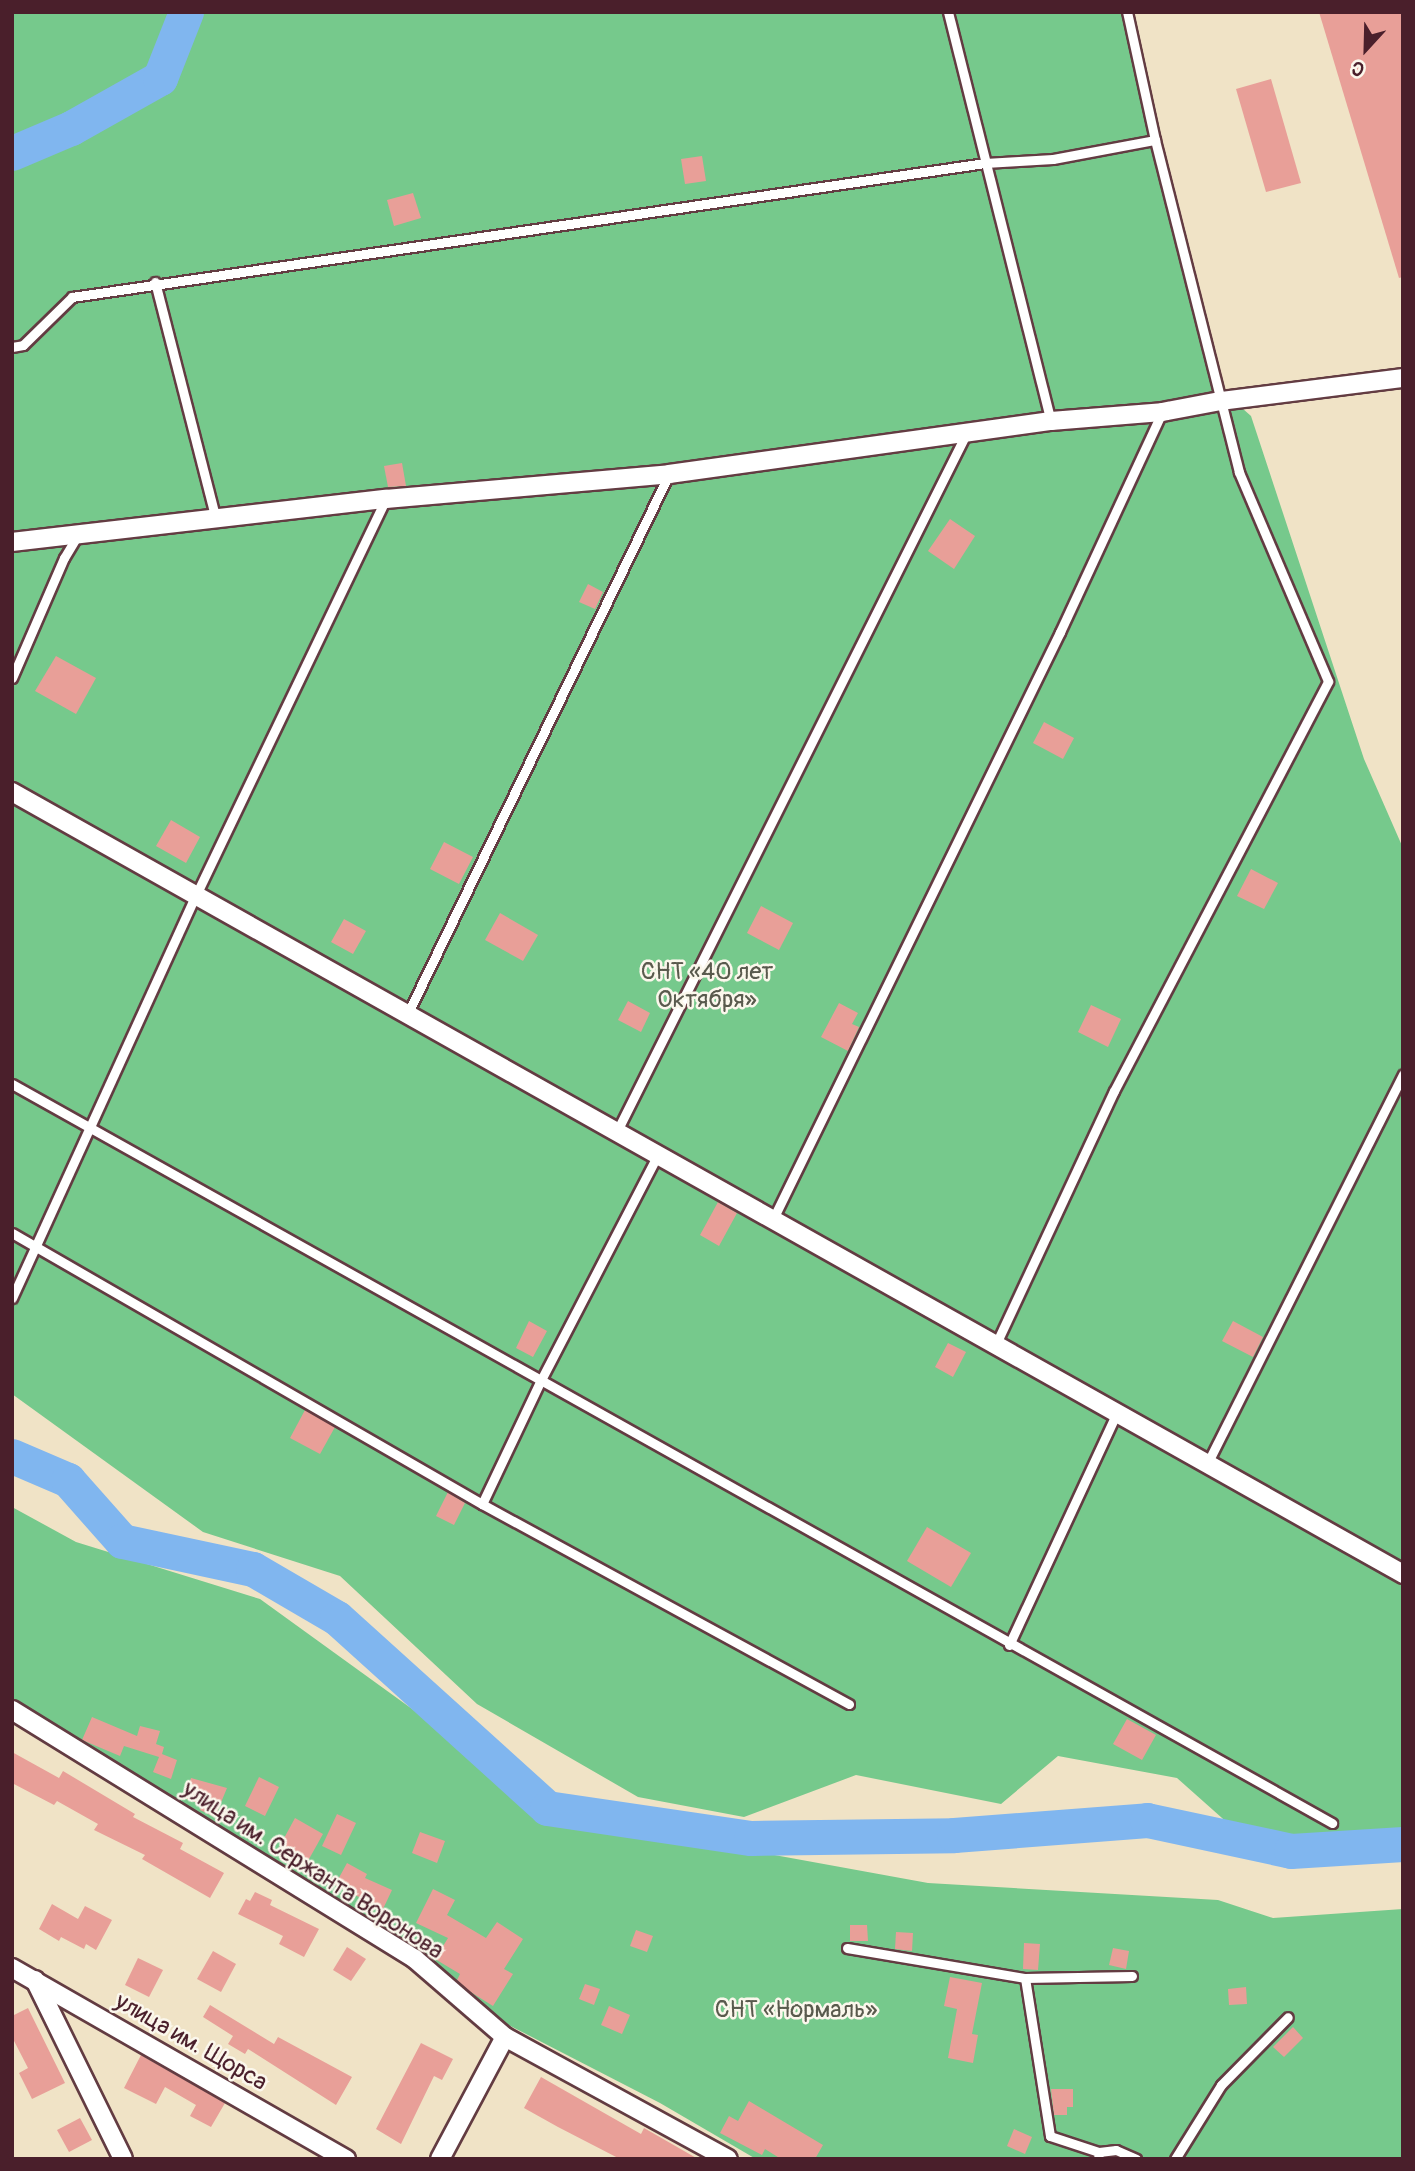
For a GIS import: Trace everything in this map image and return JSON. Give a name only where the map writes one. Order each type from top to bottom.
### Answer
[{"type":"street","points":[[12,542],[386,499],[669,474],[1051,421],[1162,412],[1221,401],[1403,378]]},
{"type":"street","points":[[12,792],[994,1347],[1403,1574]]},
{"type":"street","name":"улица им. Сержанта Воронова","points":[[12,1710],[415,1959],[505,2037],[728,2159]]},
{"type":"street","name":"улица им. Щорса","points":[[12,1968],[345,2159]]},
{"type":"street","points":[[35,1980],[121,2158]]},
{"type":"street","points":[[440,2159],[505,2037]]},
{"type":"lane","points":[[948,12],[1051,421]]},
{"type":"lane","points":[[994,1347],[1114,1091],[1328,681],[1239,472],[1155,140],[1127,12]]},
{"type":"lane","points":[[12,347],[23,345],[72,297],[155,282],[985,163],[1052,159],[1155,140]]},
{"type":"lane","points":[[155,282],[216,520]]},
{"type":"lane","points":[[772,1221],[1060,632],[1162,412]]},
{"type":"lane","points":[[616,1133],[967,433]]},
{"type":"lane","points":[[407,1015],[669,474]]},
{"type":"lane","points":[[12,1298],[196,895],[386,499]]},
{"type":"lane","points":[[12,678],[64,558],[78,536]]},
{"type":"lane","points":[[1206,1465],[1403,1074]]},
{"type":"lane","points":[[12,1084],[1009,1645],[1332,1823]]},
{"type":"lane","points":[[482,1504],[541,1380],[657,1156]]},
{"type":"lane","points":[[12,1233],[482,1504],[849,1704]]},
{"type":"lane","points":[[1009,1645],[1116,1415]]},
{"type":"lane","points":[[847,1948],[1025,1978],[1132,1976]]},
{"type":"lane","points":[[1025,1978],[1050,2136],[1098,2155],[1116,2150],[1136,2159]]},
{"type":"lane","points":[[1175,2159],[1221,2085],[1288,2017]]},
{"type":"green space","name":"СНТ «40 лет Октября»","points":[[12,12],[1132,12],[1148,99],[1225,393],[1251,416],[1364,759],[1403,848],[1403,1846],[1249,1842],[1177,1778],[1058,1756],[1001,1804],[856,1775],[744,1817],[638,1797],[477,1704],[340,1576],[203,1532],[12,1394]]},
{"type":"green space","name":"СНТ «Нормаль»","points":[[12,1507],[76,1542],[260,1599],[560,1816],[928,1883],[1218,1900],[1273,1918],[1403,1909],[1403,2159],[756,2159],[660,2103],[495,2018],[12,1712]]},
{"type":"building","points":[[1319,12],[1403,12],[1403,277],[1399,278]]},
{"type":"building","points":[[1271,79],[1301,183],[1266,192],[1236,89]]},
{"type":"building","points":[[702,156],[706,181],[685,184],[681,159]]},
{"type":"building","points":[[413,193],[421,218],[394,226],[387,200]]},
{"type":"building","points":[[402,463],[406,486],[388,487],[384,466]]},
{"type":"building","points":[[950,519],[975,536],[954,569],[928,551]]},
{"type":"building","points":[[588,584],[603,592],[595,609],[579,602]]},
{"type":"building","points":[[56,656],[96,678],[76,714],[35,691]]},
{"type":"building","points":[[1044,722],[1074,738],[1063,759],[1033,743]]},
{"type":"building","points":[[171,820],[200,837],[186,863],[156,846]]},
{"type":"building","points":[[444,842],[473,857],[459,884],[430,869]]},
{"type":"building","points":[[1251,869],[1278,883],[1264,909],[1237,896]]},
{"type":"building","points":[[761,906],[793,923],[779,950],[747,933]]},
{"type":"building","points":[[500,913],[538,935],[523,961],[485,940]]},
{"type":"building","points":[[344,919],[366,931],[353,954],[331,942]]},
{"type":"building","points":[[628,1001],[650,1013],[641,1032],[618,1020]]},
{"type":"building","points":[[839,1003],[858,1013],[852,1024],[859,1027],[848,1051],[821,1037]]},
{"type":"building","points":[[1091,1005],[1121,1019],[1108,1047],[1078,1032]]},
{"type":"building","points":[[718,1202],[737,1213],[719,1246],[700,1235]]},
{"type":"building","points":[[529,1321],[547,1331],[533,1357],[516,1348]]},
{"type":"building","points":[[1233,1321],[1263,1337],[1253,1357],[1222,1341]]},
{"type":"building","points":[[948,1343],[966,1352],[953,1377],[935,1367]]},
{"type":"building","points":[[305,1410],[335,1427],[320,1454],[290,1438]]},
{"type":"building","points":[[448,1492],[465,1503],[454,1525],[436,1516]]},
{"type":"building","points":[[927,1527],[971,1553],[951,1587],[907,1561]]},
{"type":"building","points":[[92,1717],[137,1736],[140,1726],[160,1731],[156,1744],[164,1747],[162,1754],[177,1760],[171,1779],[153,1772],[159,1757],[124,1746],[120,1756],[82,1740]]},
{"type":"building","points":[[1127,1719],[1156,1735],[1142,1760],[1113,1744]]},
{"type":"building","points":[[12,1752],[59,1778],[63,1771],[135,1814],[133,1817],[183,1843],[180,1849],[224,1873],[210,1898],[142,1859],[145,1855],[94,1830],[98,1824],[57,1801],[54,1805],[12,1783]]},
{"type":"building","points":[[259,1777],[279,1787],[265,1816],[245,1806]]},
{"type":"building","points":[[191,1778],[227,1788],[215,1817],[200,1810],[203,1805],[184,1798]]},
{"type":"building","points":[[337,1814],[356,1823],[341,1855],[322,1846]]},
{"type":"building","points":[[295,1818],[323,1834],[304,1868],[276,1853]]},
{"type":"building","points":[[420,1832],[445,1841],[437,1863],[412,1853]]},
{"type":"building","points":[[347,1863],[367,1874],[365,1878],[392,1890],[383,1909],[335,1885]]},
{"type":"building","points":[[433,1889],[455,1900],[447,1915],[486,1938],[497,1922],[523,1939],[504,1969],[513,1974],[493,2006],[457,1980],[460,1974],[435,1959],[448,1938],[416,1923]]},
{"type":"building","points":[[255,1892],[272,1900],[270,1905],[319,1929],[304,1957],[279,1944],[283,1936],[238,1914],[246,1899],[250,1901]]},
{"type":"building","points":[[52,1904],[78,1919],[85,1906],[112,1920],[96,1950],[86,1944],[84,1949],[61,1937],[59,1941],[39,1929]]},
{"type":"building","points":[[850,1925],[867,1925],[868,1941],[850,1941]]},
{"type":"building","points":[[636,1930],[653,1936],[647,1952],[630,1946]]},
{"type":"building","points":[[896,1932],[913,1933],[912,1951],[895,1949]]},
{"type":"building","points":[[1024,1943],[1040,1944],[1038,1970],[1023,1969]]},
{"type":"building","points":[[347,1947],[366,1959],[351,1981],[333,1970]]},
{"type":"building","points":[[1113,1948],[1129,1951],[1126,1969],[1109,1965]]},
{"type":"building","points":[[213,1951],[236,1964],[221,1992],[197,1979]]},
{"type":"building","points":[[138,1958],[163,1970],[149,1997],[125,1985]]},
{"type":"building","points":[[950,1977],[982,1983],[972,2034],[978,2035],[973,2063],[948,2058],[957,2009],[944,2006]]},
{"type":"building","points":[[585,1984],[600,1989],[594,2005],[579,1999]]},
{"type":"building","points":[[1246,1987],[1247,2004],[1229,2005],[1228,1989]]},
{"type":"building","points":[[210,2005],[274,2044],[278,2037],[352,2077],[336,2105],[248,2049],[245,2054],[228,2044],[233,2036],[203,2017]]},
{"type":"building","points":[[609,2006],[630,2015],[622,2034],[601,2025]]},
{"type":"building","points":[[28,2008],[65,2083],[32,2099],[19,2073],[28,2068],[12,2037],[12,2016]]},
{"type":"building","points":[[1293,2027],[1303,2038],[1284,2057],[1273,2047]]},
{"type":"building","points":[[421,2043],[453,2059],[442,2080],[434,2076],[401,2144],[376,2129]]},
{"type":"building","points":[[141,2055],[225,2103],[211,2127],[190,2116],[196,2105],[165,2087],[156,2104],[124,2088]]},
{"type":"building","points":[[541,2077],[641,2134],[644,2128],[698,2159],[620,2159],[558,2127],[524,2108]]},
{"type":"building","points":[[1051,2089],[1073,2089],[1073,2107],[1067,2107],[1067,2115],[1054,2115]]},
{"type":"building","points":[[749,2101],[823,2145],[815,2159],[781,2159],[765,2149],[762,2155],[720,2133],[729,2116],[738,2121]]},
{"type":"building","points":[[80,2118],[92,2140],[69,2152],[57,2130]]},
{"type":"building","points":[[1014,2129],[1032,2137],[1025,2154],[1007,2146]]},
{"type":"waterway","points":[[12,153],[71,128],[160,78],[186,12]]},
{"type":"waterway","points":[[12,1456],[68,1480],[122,1541],[253,1569],[337,1618],[547,1808],[751,1838],[954,1835],[1147,1820],[1291,1851],[1403,1844]]}]
